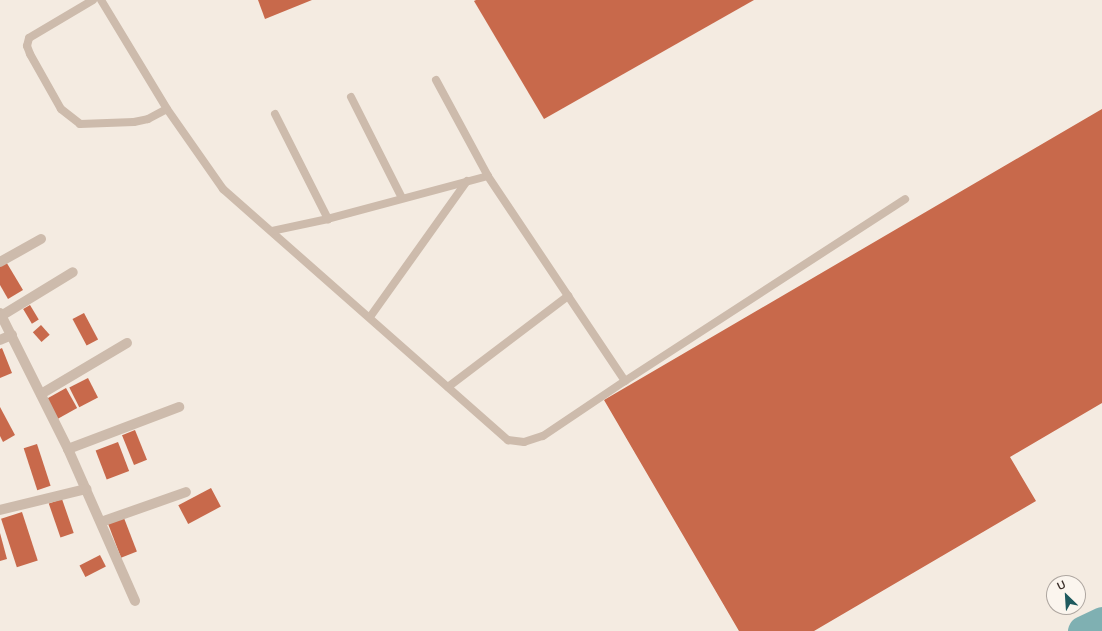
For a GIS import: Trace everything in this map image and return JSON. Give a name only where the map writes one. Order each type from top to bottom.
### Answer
[{"type":"street","points":[[0,262],[41,239]]},
{"type":"street","points":[[73,272],[1,314],[68,449],[102,522],[135,601]]},
{"type":"street","points":[[0,340],[12,335]]},
{"type":"street","points":[[41,394],[127,343]]},
{"type":"street","points":[[68,449],[179,407]]},
{"type":"street","points":[[0,510],[86,489]]},
{"type":"street","points":[[102,522],[186,492]]},
{"type":"lane","points":[[93,0],[29,38],[27,46],[30,54],[61,109],[80,124],[134,122],[148,119],[168,109]]},
{"type":"lane","points":[[100,0],[168,109],[224,189],[508,440],[524,442],[544,436],[625,381],[905,199]]},
{"type":"lane","points":[[436,80],[488,176],[625,381]]},
{"type":"lane","points":[[351,97],[402,198]]},
{"type":"lane","points":[[275,114],[328,219]]},
{"type":"lane","points":[[272,231],[328,219],[488,176]]},
{"type":"lane","points":[[370,317],[467,181]]},
{"type":"lane","points":[[448,387],[568,296]]},
{"type":"building","points":[[258,0],[312,0],[265,19]]},
{"type":"building","points":[[754,0],[544,119],[474,1]]},
{"type":"building","points":[[1102,109],[1102,403],[1010,457],[1036,501],[814,631],[739,631],[604,400]]},
{"type":"building","points":[[5,260],[23,290],[8,299],[0,285],[0,263]]},
{"type":"building","points":[[30,305],[39,320],[32,324],[23,309]]},
{"type":"building","points":[[84,313],[98,339],[87,346],[73,319]]},
{"type":"building","points":[[41,325],[50,335],[42,342],[33,332]]},
{"type":"building","points":[[2,348],[12,373],[0,378],[0,349]]},
{"type":"building","points":[[88,378],[98,398],[79,407],[69,388]]},
{"type":"building","points":[[66,388],[77,408],[57,419],[46,399]]},
{"type":"building","points":[[0,407],[15,435],[3,442],[0,436]]},
{"type":"building","points":[[135,430],[147,460],[134,465],[122,435]]},
{"type":"building","points":[[118,442],[129,471],[107,480],[96,451]]},
{"type":"building","points":[[37,444],[51,486],[37,490],[24,448]]},
{"type":"building","points":[[211,488],[221,507],[188,524],[178,505]]},
{"type":"building","points":[[62,499],[74,533],[60,538],[49,504]]},
{"type":"building","points":[[22,512],[38,561],[17,567],[1,519]]},
{"type":"building","points":[[124,518],[137,552],[121,558],[108,524]]},
{"type":"building","points":[[0,533],[7,559],[0,561]]},
{"type":"building","points":[[100,555],[106,567],[85,577],[80,565]]},
{"type":"waterway","points":[[1083,631],[1102,622]]}]
